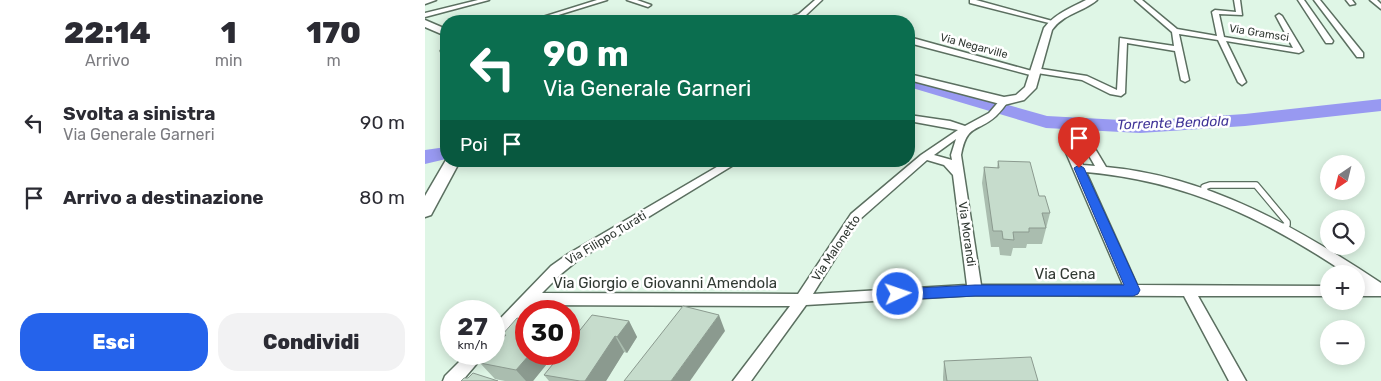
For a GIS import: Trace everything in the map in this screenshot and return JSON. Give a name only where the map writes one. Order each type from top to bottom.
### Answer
[{"type":"main road","points":[[425,23],[440,30]]},
{"type":"main road","points":[[425,211],[450,167]]},
{"type":"street","points":[[425,2],[433,0]]},
{"type":"street","points":[[425,15],[486,0]]},
{"type":"street","points":[[553,15],[604,0]]},
{"type":"street","points":[[630,0],[648,5]]},
{"type":"street","points":[[805,15],[819,0]]},
{"type":"street","points":[[973,0],[972,2],[1053,22]]},
{"type":"street","points":[[915,79],[1003,102],[1021,98],[1031,88],[1044,36],[1053,22],[1066,13],[1093,0]]},
{"type":"street","points":[[1138,0],[1175,30],[1185,80]]},
{"type":"street","points":[[1237,0],[1240,14],[1215,12],[1221,38],[1242,82]]},
{"type":"street","points":[[1301,0],[1329,40]]},
{"type":"street","points":[[1317,0],[1360,55]]},
{"type":"street","points":[[1373,0],[1381,7]]},
{"type":"street","name":"Via Gramsci","points":[[1175,30],[1299,51],[1279,16]]},
{"type":"street","name":"Via Negarville","points":[[915,42],[1035,72],[1084,78],[1113,92],[1121,93],[1123,40],[1179,49]]},
{"type":"street","name":"Via Malonetto","points":[[915,166],[966,128],[993,115],[1003,102]]},
{"type":"street","points":[[915,119],[966,128]]},
{"type":"street","name":"Via Morandi","points":[[966,128],[957,149],[959,177],[975,290]]},
{"type":"street","points":[[1102,169],[1090,148],[1069,148],[1133,290]]},
{"type":"street","points":[[925,158],[937,158],[949,163],[959,177]]},
{"type":"street","name":"Via Filippo Turati","points":[[505,324],[555,270],[573,257],[725,167]]},
{"type":"street","name":"Via Malonetto","points":[[741,381],[802,300],[855,217],[914,167]]},
{"type":"street","points":[[1079,168],[1102,169],[1205,192],[1282,227],[1330,255],[1381,291]]},
{"type":"street","name":"Via Cena","points":[[802,300],[975,290],[1320,291]]},
{"type":"street","points":[[1188,291],[1238,381]]},
{"type":"street","points":[[1365,291],[1381,291]]},
{"type":"street","name":"Via Giorgio e Giovanni Amendola","points":[[528,299],[802,300]]},
{"type":"street","points":[[451,381],[466,365]]},
{"type":"lane","points":[[1205,192],[1205,187],[1209,185],[1256,185],[1287,222],[1287,225],[1282,227]]},
{"type":"building","points":[[998,161],[1030,162],[1039,196],[1045,196],[1050,213],[1042,213],[1046,228],[1029,228],[1029,232],[1013,232],[1014,240],[1003,239],[1002,231],[993,231],[984,167],[999,168]]},
{"type":"building","points":[[683,306],[719,315],[671,381],[624,381]]},
{"type":"building","points":[[592,315],[629,321],[617,337],[615,336],[585,381],[544,375],[552,365],[580,365],[580,330]]},
{"type":"building","points":[[515,320],[515,365],[520,365],[516,370],[490,365],[505,365],[505,332]]},
{"type":"building","points":[[1031,357],[1038,381],[947,381],[944,361]]},
{"type":"building","points":[[473,373],[498,381],[461,381]]},
{"type":"waterway","name":"Torrente Bendola","points":[[915,83],[1046,122],[1140,127],[1245,120],[1381,105]]},
{"type":"waterway","name":"Torrente Bendola","points":[[425,157],[440,154]]},
{"type":"route","points":[[898,294],[975,290],[1133,290],[1079,168]]}]
